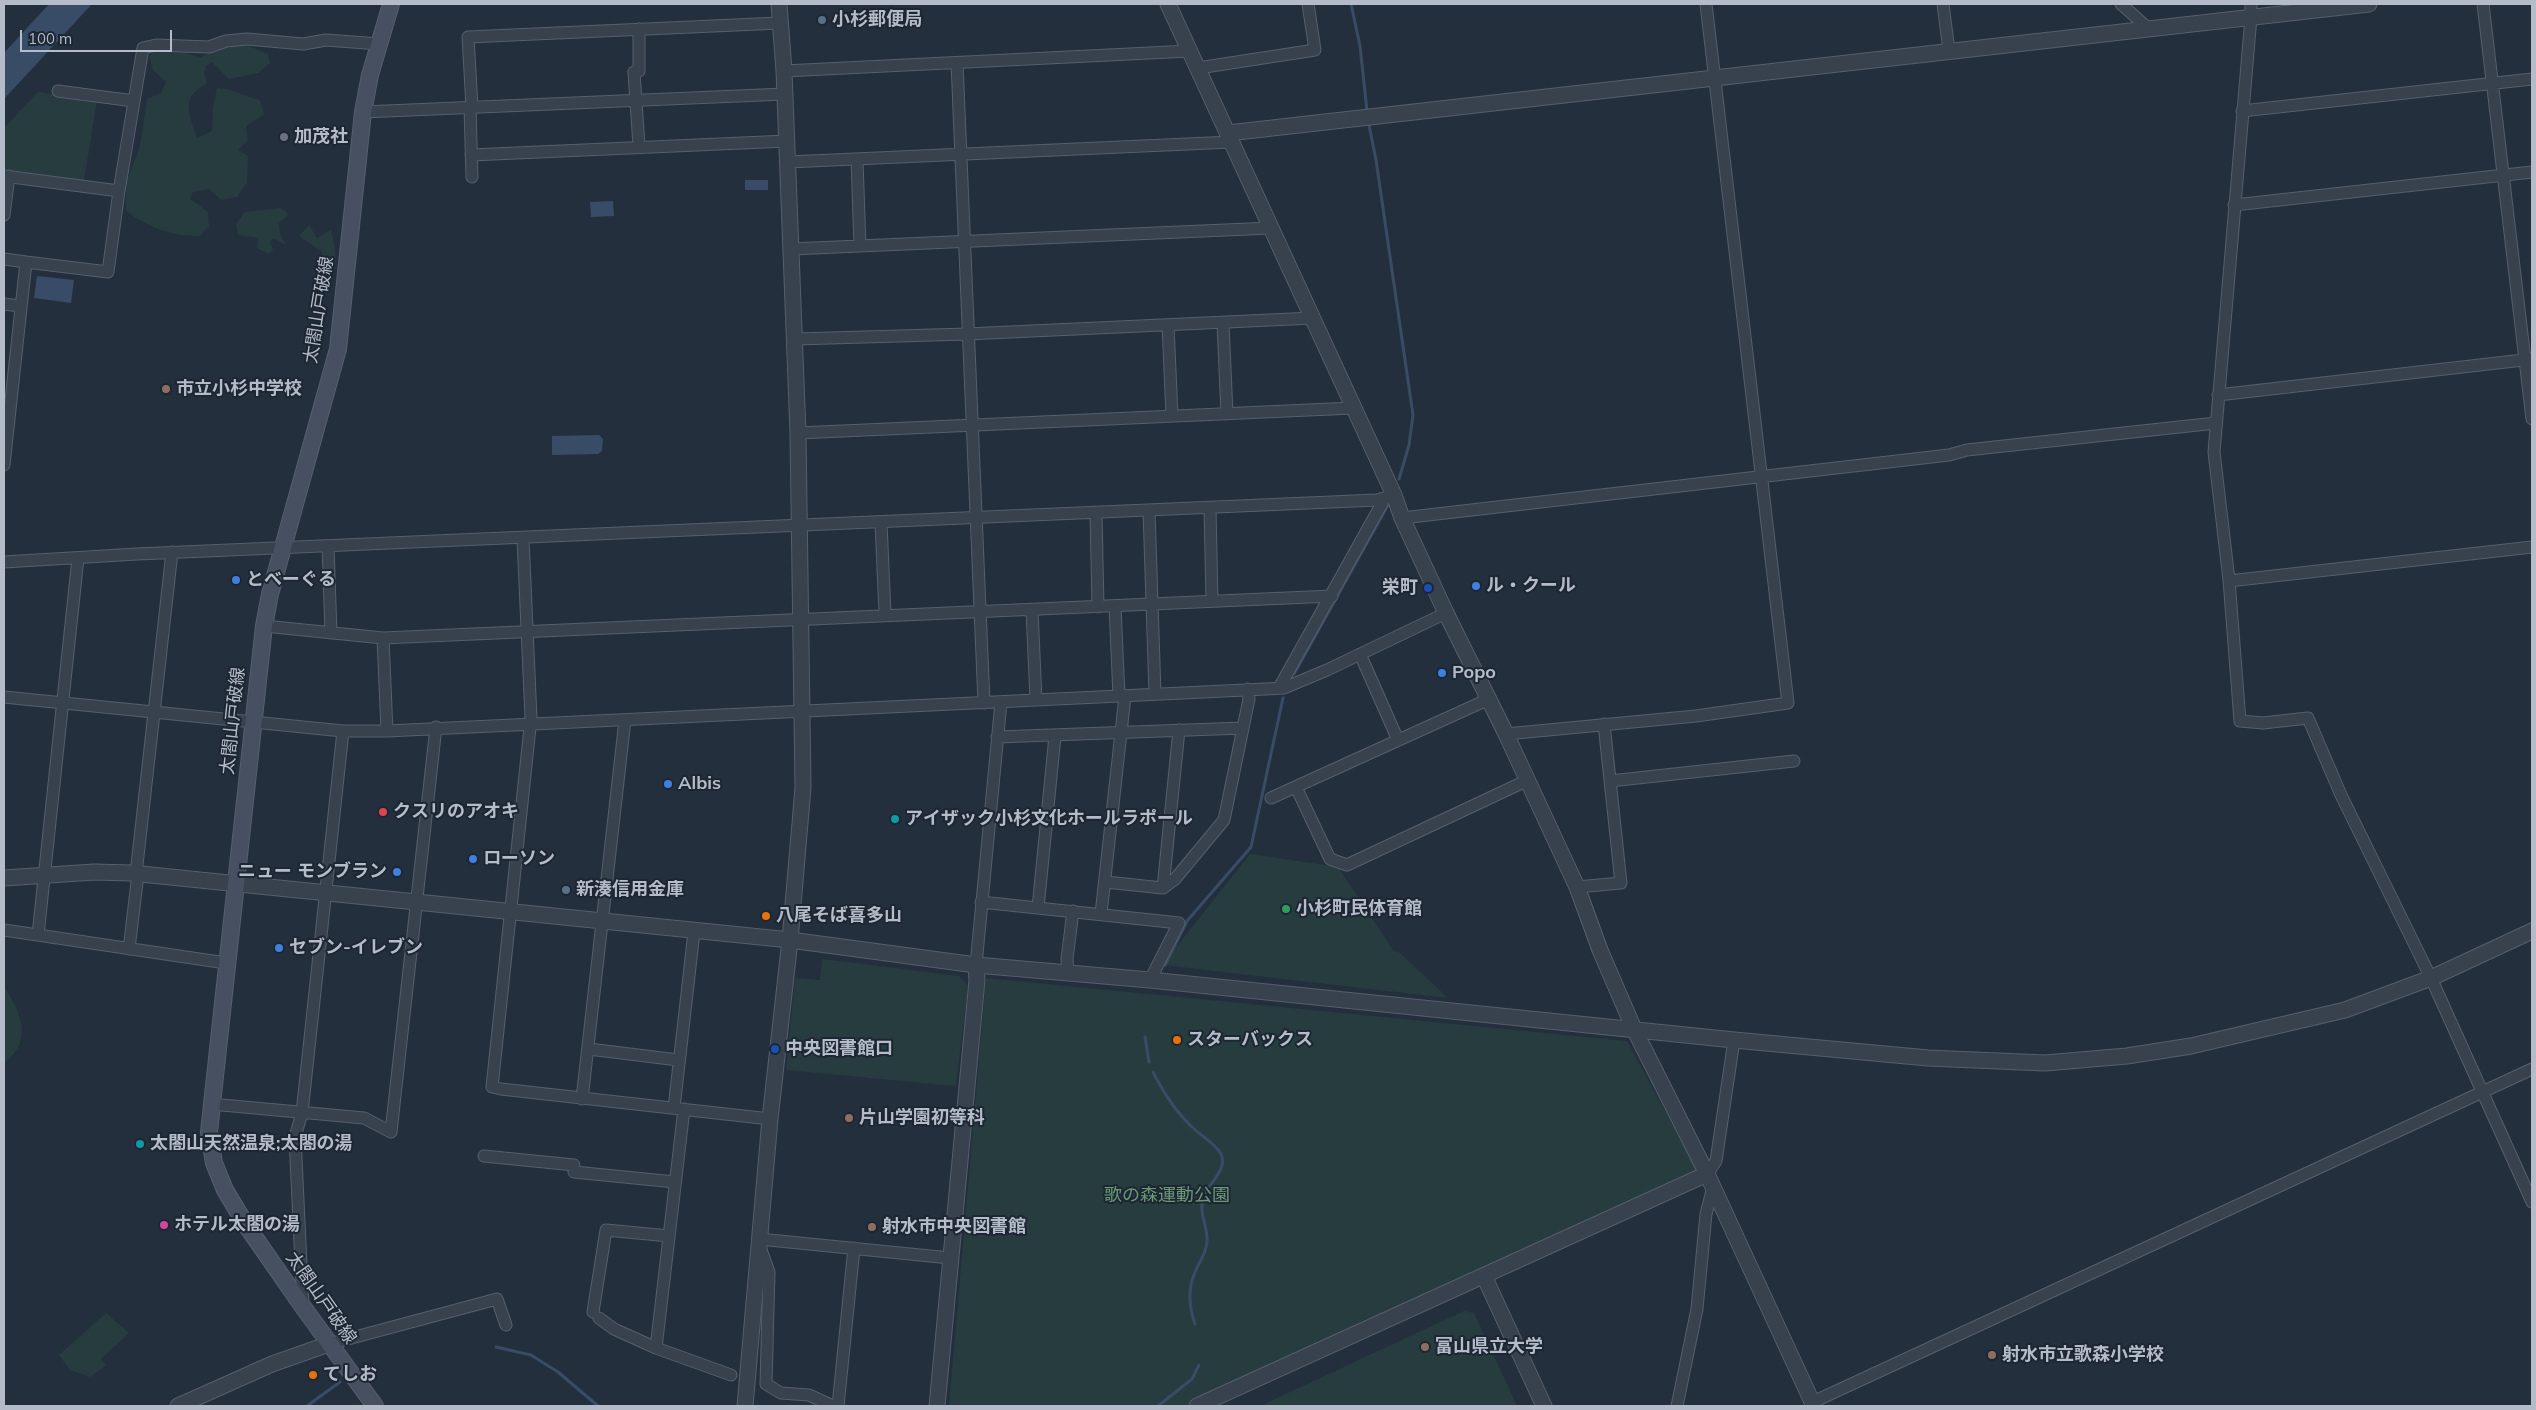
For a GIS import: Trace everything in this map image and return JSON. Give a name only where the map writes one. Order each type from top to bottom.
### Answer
[{"type":"main road","name":"太閤山戸破線","points":[[375,1406],[246,1225],[216,1172],[209,1132],[264,626],[270,594],[338,348],[363,112],[370,75],[391,4]]},
{"type":"street","points":[[745,1406],[770,1119],[790,940],[803,788],[801,526],[796,339],[788,141],[779,4]]},
{"type":"street","points":[[1168,4],[1353,408],[1390,497],[1402,518],[1446,613],[1506,734],[1577,887],[1600,950],[1634,1028],[1710,1180],[1814,1404],[2532,1069]]},
{"type":"street","points":[[1198,68],[1315,50],[1308,4]]},
{"type":"street","points":[[1506,734],[1696,716],[1788,703],[1706,4]]},
{"type":"street","points":[[1943,4],[1949,51]]},
{"type":"street","points":[[2121,4],[2149,28]]},
{"type":"street","points":[[788,162],[960,155],[1230,137],[1714,77],[2149,28],[2251,10],[2369,4]]},
{"type":"street","points":[[2483,4],[2503,175],[2529,359],[2532,419]]},
{"type":"street","points":[[2251,10],[2214,452],[2229,581],[2240,721],[2263,723],[2308,718],[2342,795],[2431,978],[2532,1202]]},
{"type":"street","points":[[472,177],[468,37],[780,23]]},
{"type":"street","points":[[639,146],[634,72],[639,70],[640,29]]},
{"type":"street","points":[[4,259],[108,272],[119,191],[143,48],[156,45],[209,47],[226,42],[247,40],[303,44],[326,40],[379,44]]},
{"type":"street","points":[[784,71],[1190,51]]},
{"type":"street","points":[[957,63],[984,703]]},
{"type":"street","points":[[2242,111],[2532,79]]},
{"type":"street","points":[[58,91],[134,102]]},
{"type":"street","points":[[363,112],[785,94]]},
{"type":"street","points":[[471,155],[639,146],[788,141]]},
{"type":"street","points":[[857,160],[860,246]]},
{"type":"street","points":[[2234,205],[2532,172]]},
{"type":"street","points":[[4,215],[7,176],[119,191]]},
{"type":"street","points":[[791,249],[1271,228]]},
{"type":"street","points":[[4,465],[9,378],[26,262]]},
{"type":"street","points":[[4,304],[20,306]]},
{"type":"street","points":[[796,339],[967,334],[1312,318]]},
{"type":"street","points":[[1223,322],[1227,414]]},
{"type":"street","points":[[1168,325],[1172,416]]},
{"type":"street","points":[[2218,395],[2529,359]]},
{"type":"street","points":[[798,433],[1353,408]]},
{"type":"street","points":[[1402,518],[1950,454],[1967,450],[2216,423]]},
{"type":"street","points":[[4,562],[172,552],[523,539],[1149,511],[1390,497]]},
{"type":"street","points":[[1279,688],[1390,497]]},
{"type":"street","points":[[1210,508],[1212,601]]},
{"type":"street","points":[[1149,511],[1155,694]]},
{"type":"street","points":[[1096,513],[1098,607]]},
{"type":"street","points":[[882,522],[885,614]]},
{"type":"street","points":[[523,539],[532,718],[529,724],[492,1087],[582,1099],[770,1119]]},
{"type":"street","points":[[328,546],[331,633]]},
{"type":"street","points":[[2229,581],[2532,547]]},
{"type":"street","points":[[129,949],[172,552]]},
{"type":"street","points":[[38,935],[78,558]]},
{"type":"street","points":[[264,626],[383,638],[885,614],[1032,610],[1332,596]]},
{"type":"street","points":[[1101,914],[1121,734],[1122,696],[1116,606]]},
{"type":"street","points":[[1032,610],[1036,700]]},
{"type":"street","points":[[4,697],[343,731],[387,731],[436,727],[625,720],[1279,688],[1328,670],[1446,613]]},
{"type":"street","points":[[383,638],[387,731]]},
{"type":"street","points":[[1360,654],[1398,740]]},
{"type":"street","points":[[1106,882],[1163,888],[1175,879],[1224,820],[1249,699],[1247,689]]},
{"type":"street","points":[[1271,798],[1489,699]]},
{"type":"street","points":[[937,1406],[978,980],[976,965],[1001,702]]},
{"type":"street","points":[[582,1099],[625,720]]},
{"type":"street","points":[[1577,887],[1621,883],[1604,724]]},
{"type":"street","points":[[211,1104],[364,1118],[391,1132],[418,903],[436,727]]},
{"type":"street","points":[[997,738],[1243,728]]},
{"type":"street","points":[[1163,888],[1178,730]]},
{"type":"street","points":[[303,1307],[295,1137],[302,1113],[343,731]]},
{"type":"street","points":[[1038,908],[1055,736]]},
{"type":"street","points":[[1610,780],[1794,761]]},
{"type":"street","points":[[1296,787],[1330,859],[1347,865],[1528,780]]},
{"type":"street","points":[[4,878],[94,872],[137,874],[694,932],[790,940],[976,965],[1150,980],[1928,1058],[2046,1063],[2126,1056],[2191,1046],[2345,1010],[2431,978],[2532,931]]},
{"type":"street","points":[[982,902],[1179,923],[1150,980]]},
{"type":"street","points":[[1068,973],[1067,959],[1074,911]]},
{"type":"street","points":[[4,930],[226,963]]},
{"type":"street","points":[[656,1348],[675,1182],[679,1108],[678,1060],[694,932]]},
{"type":"street","points":[[1677,1406],[1697,1309],[1710,1180],[1716,1161],[1734,1040]]},
{"type":"street","points":[[589,1049],[678,1060]]},
{"type":"street","points":[[484,1156],[675,1182]]},
{"type":"street","points":[[1197,1406],[1484,1276],[1710,1180]]},
{"type":"street","points":[[669,1236],[606,1230],[596,1315],[614,1329],[656,1348],[731,1375]]},
{"type":"street","points":[[760,1243],[854,1248],[950,1258]]},
{"type":"street","points":[[760,1243],[768,1272],[766,1384],[782,1393],[809,1395],[833,1406]]},
{"type":"street","points":[[838,1406],[854,1248]]},
{"type":"street","points":[[1484,1276],[1544,1406]]},
{"type":"street","points":[[188,1404],[272,1364],[329,1344],[497,1299],[506,1325]]},
{"type":"green space","points":[[244,44],[268,54],[270,63],[258,73],[229,79],[212,62],[206,66],[204,72],[207,84],[193,94],[189,107],[191,122],[197,138],[212,131],[213,108],[217,88],[228,89],[260,100],[264,114],[246,126],[248,140],[238,150],[248,156],[247,183],[237,197],[221,200],[209,189],[193,192],[190,199],[208,212],[209,226],[200,236],[189,236],[161,230],[126,211],[126,183],[140,146],[147,99],[161,93],[166,82],[153,70],[149,56],[158,48],[181,50],[199,58],[219,47]]},
{"type":"green space","points":[[38,92],[97,100],[84,181],[4,169],[4,128]]},
{"type":"green space","points":[[281,208],[289,214],[279,223],[280,234],[286,245],[273,238],[270,242],[273,250],[269,254],[257,248],[258,238],[238,235],[236,224],[245,212]]},
{"type":"green space","points":[[309,225],[317,238],[331,230],[335,270],[326,266],[321,251],[299,236]]},
{"type":"green space","name":"小杉町民体育館","points":[[1250,854],[1338,867],[1393,950],[1400,953],[1448,998],[1162,965]]},
{"type":"green space","points":[[822,959],[959,976],[968,986],[956,1086],[786,1070],[795,978],[820,980]]},
{"type":"green space","name":"歌の森運動公園","points":[[986,978],[1627,1041],[1697,1170],[1187,1406],[949,1406]]},
{"type":"green space","points":[[4,987],[19,1016],[22,1036],[13,1054],[4,1063]]},
{"type":"green space","name":"富山県立大学","points":[[1464,1311],[1474,1313],[1517,1406],[1260,1406]]},
{"type":"green space","points":[[106,1313],[129,1333],[101,1359],[106,1365],[90,1377],[70,1370],[59,1355]]},
{"type":"water","points":[[49,4],[92,4],[4,99],[4,53]]},
{"type":"water","points":[[745,180],[768,180],[768,190],[745,190]]},
{"type":"water","points":[[613,201],[614,216],[591,217],[590,202]]},
{"type":"water","points":[[37,276],[74,280],[71,303],[34,298]]},
{"type":"water","points":[[599,435],[603,439],[602,451],[598,454],[552,455],[552,436]]},
{"type":"waterway","points":[[1351,4],[1360,46],[1367,111]]},
{"type":"waterway","points":[[1369,125],[1376,160],[1413,415],[1409,445],[1399,479]]},
{"type":"waterway","points":[[1294,674],[1388,505]]},
{"type":"waterway","points":[[1165,965],[1187,921],[1251,847],[1283,698]]},
{"type":"waterway","points":[[1145,1037],[1149,1062]]},
{"type":"waterway","points":[[1153,1072],[1176,1109],[1221,1154],[1222,1165],[1220,1171],[1206,1190],[1202,1201],[1207,1242],[1191,1285],[1190,1305],[1195,1324]]},
{"type":"waterway","points":[[496,1347],[531,1355],[558,1372],[598,1406]]},
{"type":"waterway","points":[[1158,1406],[1192,1379],[1199,1365]]},
{"type":"waterway","points":[[307,1406],[340,1382]]},
{"type":"place","name":"小杉郵便局","points":[[822,20]]},
{"type":"place","name":"加茂社","points":[[284,137]]},
{"type":"place","name":"市立小杉中学校","points":[[166,389]]},
{"type":"place","name":"とべーぐる","points":[[236,580]]},
{"type":"place","name":"ル・クール","points":[[1476,586]]},
{"type":"place","name":"栄町","points":[[1428,588]]},
{"type":"place","name":"Popo","points":[[1442,673]]},
{"type":"place","name":"Albis","points":[[668,784]]},
{"type":"place","name":"クスリのアオキ","points":[[383,812]]},
{"type":"place","name":"アイザック小杉文化ホールラポール","points":[[895,819]]},
{"type":"place","name":"ローソン","points":[[473,859]]},
{"type":"place","name":"ニュー モンブラン","points":[[397,872]]},
{"type":"place","name":"新湊信用金庫","points":[[566,890]]},
{"type":"place","name":"小杉町民体育館","points":[[1286,909]]},
{"type":"place","name":"八尾そば喜多山","points":[[766,916]]},
{"type":"place","name":"セブン-イレブン","points":[[279,948]]},
{"type":"place","name":"スターバックス","points":[[1177,1040]]},
{"type":"place","name":"中央図書館口","points":[[775,1049]]},
{"type":"place","name":"片山学園初等科","points":[[849,1118]]},
{"type":"place","name":"太閤山天然温泉;太閤の湯","points":[[140,1144]]},
{"type":"place","name":"ホテル太閤の湯","points":[[164,1225]]},
{"type":"place","name":"射水市中央図書館","points":[[872,1227]]},
{"type":"place","name":"富山県立大学","points":[[1425,1347]]},
{"type":"place","name":"射水市立歌森小学校","points":[[1992,1355]]},
{"type":"place","name":"てしお","points":[[313,1375]]}]
